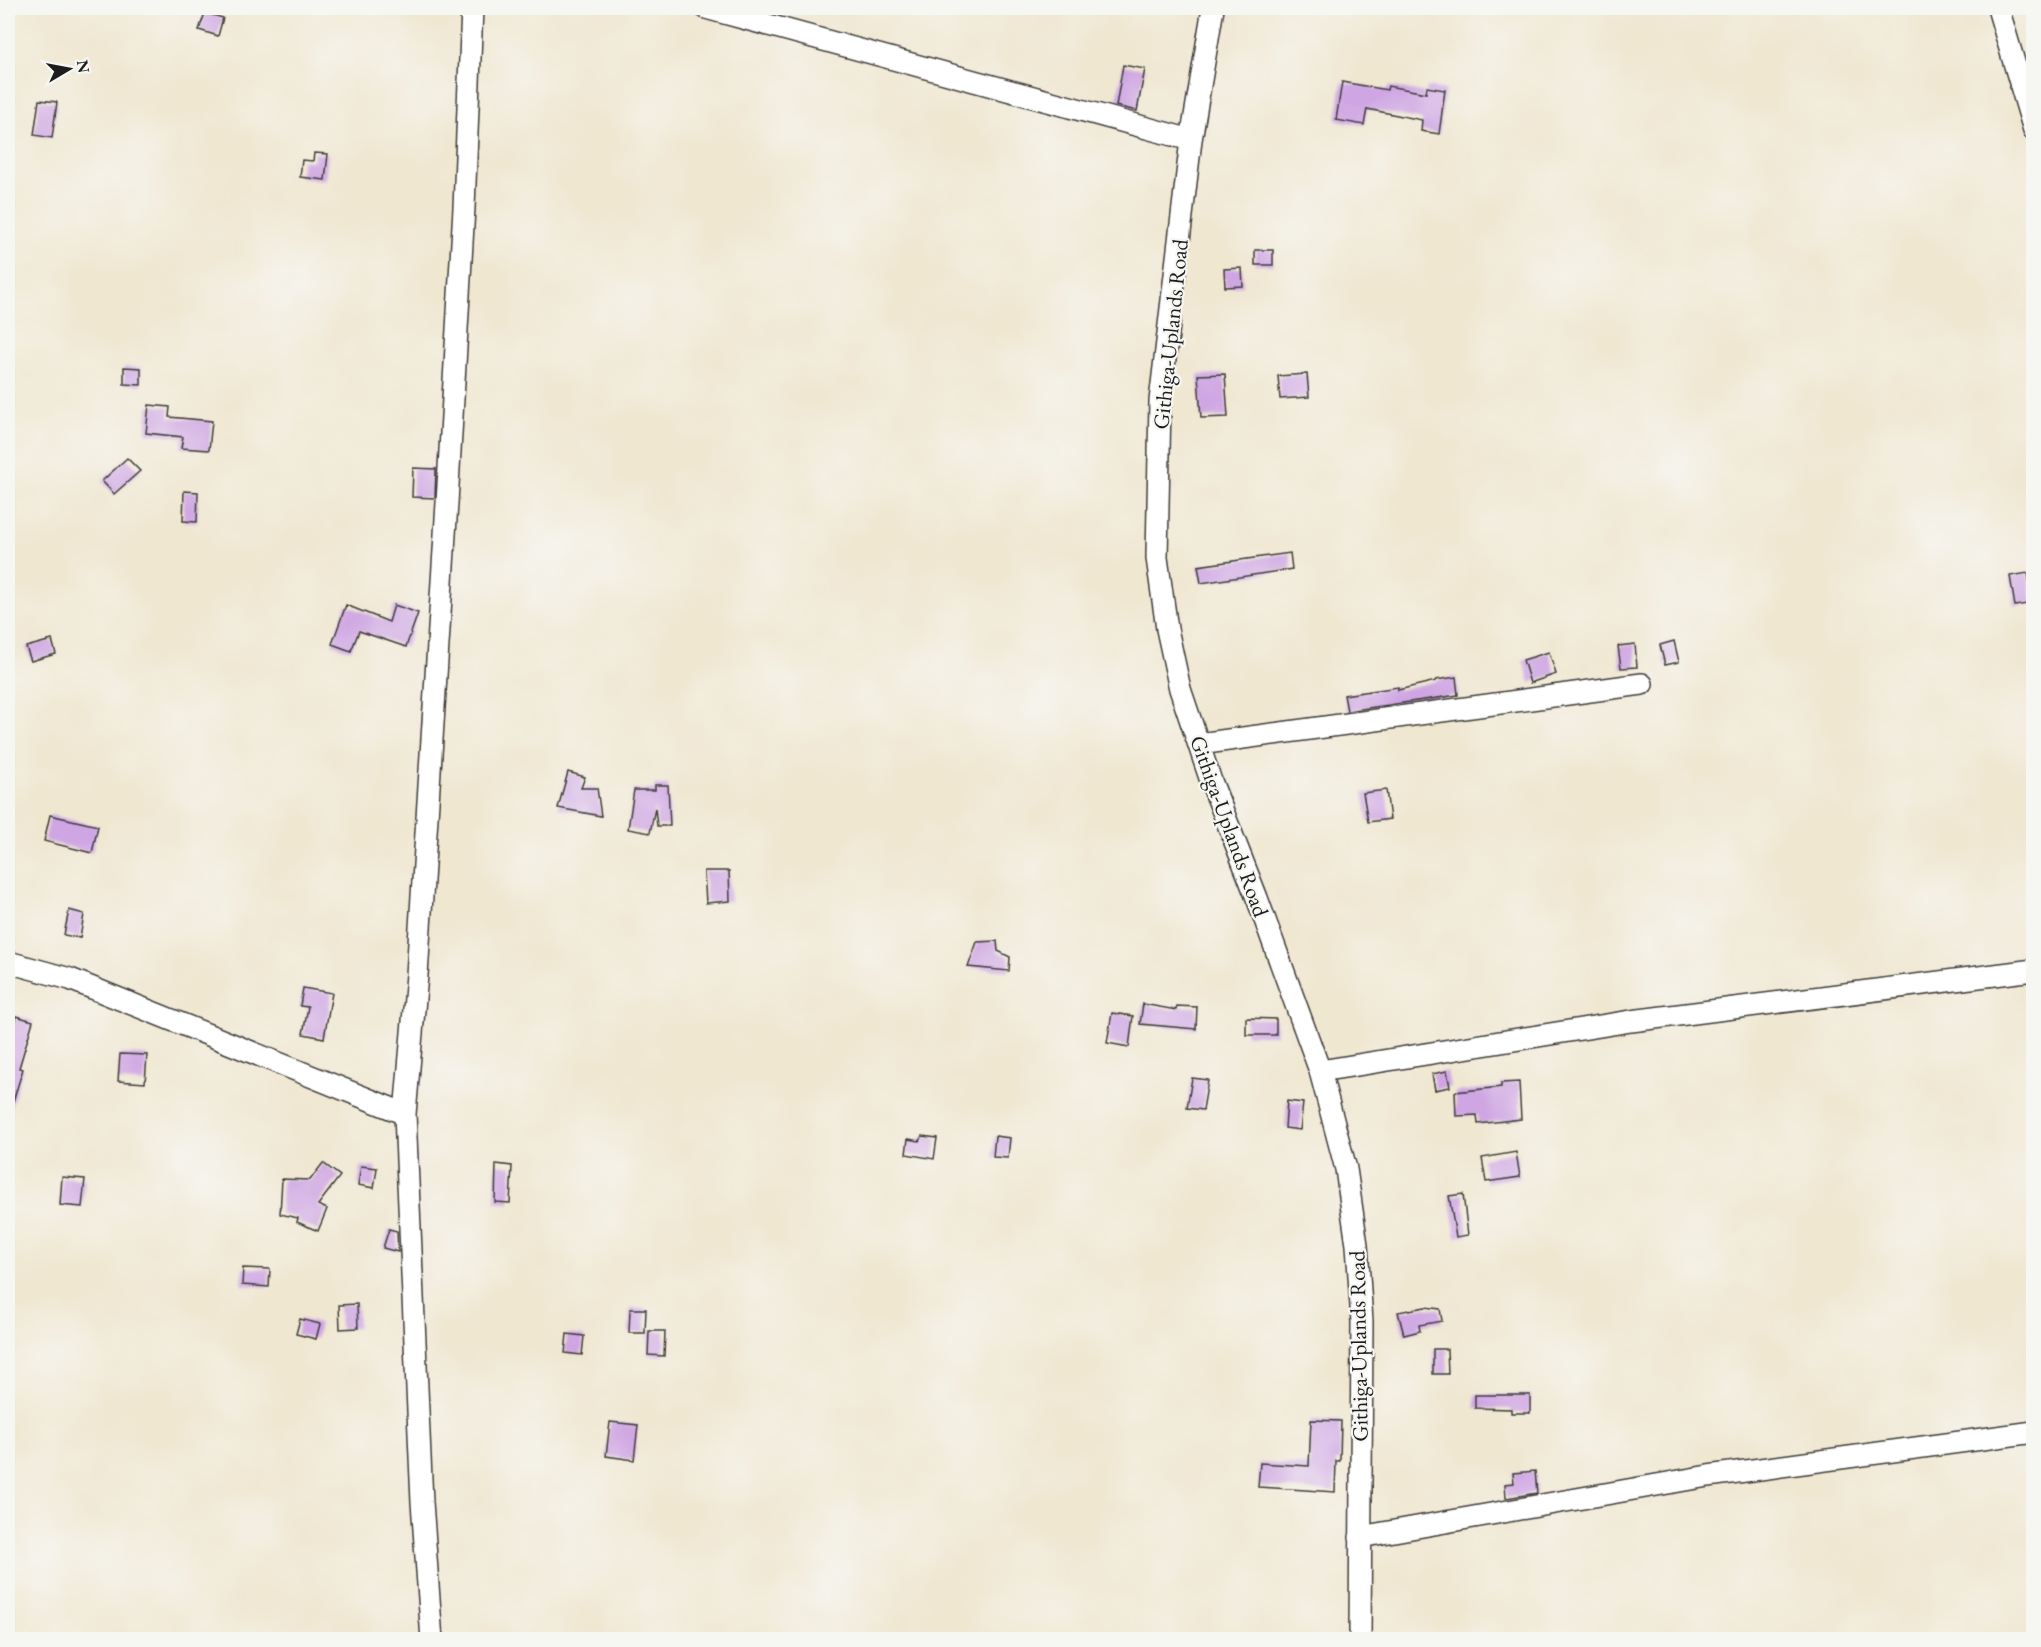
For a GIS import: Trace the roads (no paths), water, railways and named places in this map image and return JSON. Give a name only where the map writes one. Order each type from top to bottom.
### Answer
[{"type":"street","points":[[432,1640],[422,1502],[405,1114],[417,975],[448,492],[464,208],[472,8]]},
{"type":"street","points":[[706,8],[1191,141]]},
{"type":"street","name":"Githiga-Uplands Road","points":[[1213,8],[1191,141],[1160,401],[1157,558],[1167,629],[1180,689],[1320,1071],[1346,1169],[1357,1245],[1362,1322],[1360,1640]]},
{"type":"street","points":[[1998,8],[2034,130]]},
{"type":"street","points":[[1199,744],[1642,684]]},
{"type":"street","points":[[8,962],[70,979],[405,1114]]},
{"type":"street","points":[[1320,1071],[1631,1021],[2034,970]]},
{"type":"street","points":[[1360,1538],[1708,1476],[2034,1432]]}]
